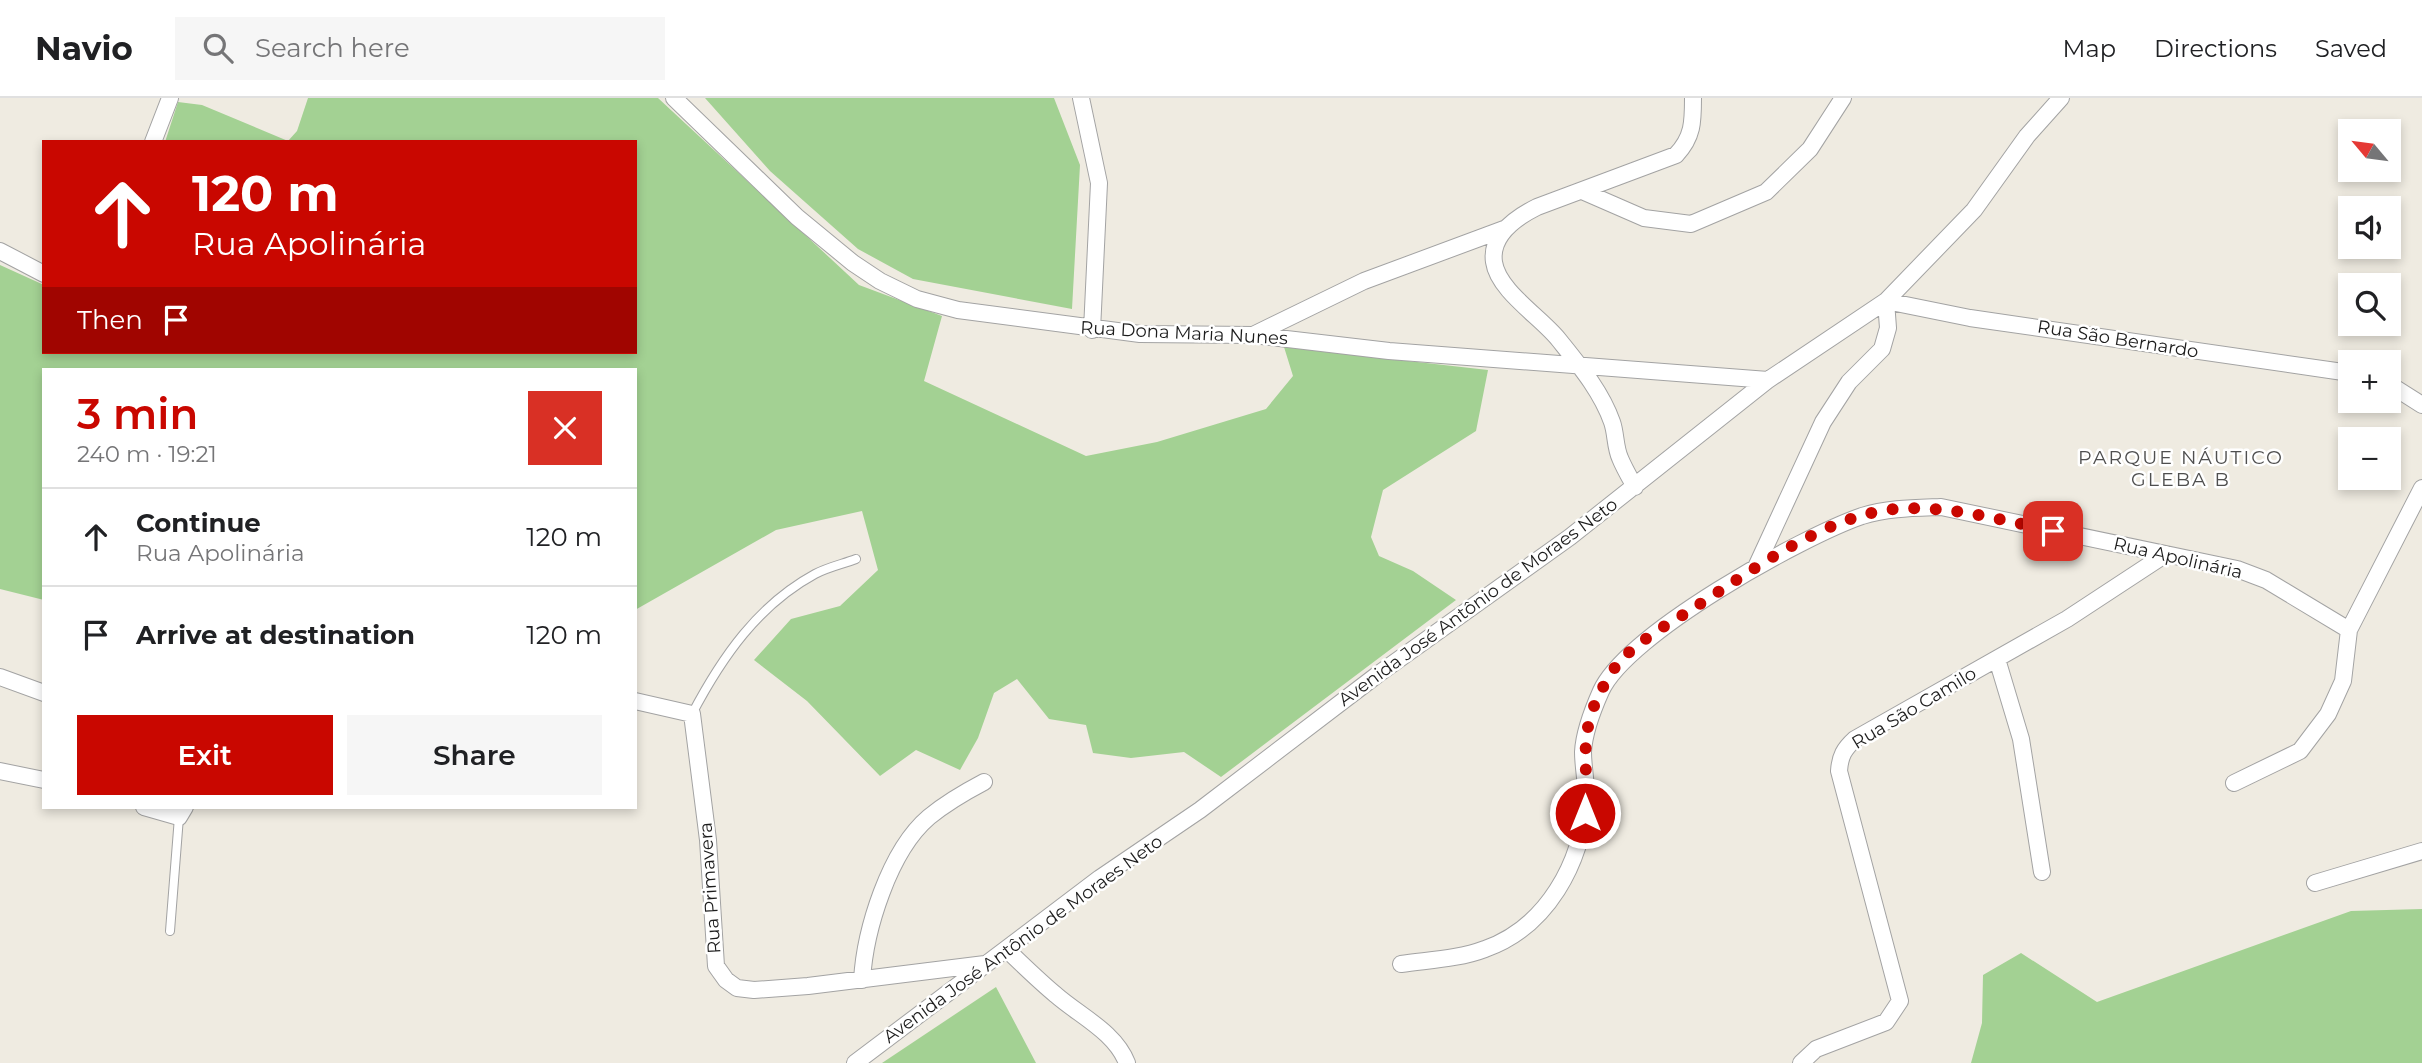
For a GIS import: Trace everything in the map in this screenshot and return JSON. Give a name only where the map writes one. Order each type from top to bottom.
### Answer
[{"type":"street","points":[[154,140],[170,98]]},
{"type":"street","name":"Rua Dona Maria Nunes","points":[[674,98],[797,217],[880,281],[917,299],[957,310],[1092,330],[1140,334],[1253,335],[1389,351],[1768,380]]},
{"type":"street","points":[[1081,98],[1099,183],[1092,330]]},
{"type":"street","points":[[1635,487],[1620,458],[1612,421],[1579,365],[1556,336],[1505,283],[1494,263],[1495,246],[1504,229],[1517,217],[1676,155],[1687,144],[1693,129],[1693,98]]},
{"type":"street","points":[[1582,191],[1644,218],[1691,223],[1766,192],[1810,149],[1843,98]]},
{"type":"street","name":"Avenida José Antônio de Moraes Neto","points":[[855,1063],[1100,878],[1200,810],[1377,675],[1635,487],[1768,380],[1886,301],[1974,209],[2027,136],[2058,101]]},
{"type":"street","points":[[1253,335],[1364,281],[1504,229]]},
{"type":"street","points":[[0,251],[42,273]]},
{"type":"street","points":[[1756,567],[1823,422],[1849,382],[1882,349],[1888,328],[1886,301]]},
{"type":"street","name":"Rua São Bernardo","points":[[1886,301],[1970,318],[2338,371]]},
{"type":"street","points":[[2401,392],[2422,405]]},
{"type":"street","points":[[2234,783],[2300,751],[2315,734],[2338,697],[2343,681],[2349,630],[2422,488]]},
{"type":"street","name":"Rua Apolinária","points":[[1401,964],[1484,950],[1531,922],[1563,881],[1577,855],[1587,797],[1583,748],[1590,720],[1602,688],[1622,659],[1657,631],[1756,567],[1804,541],[1864,515],[1893,509],[1941,507],[2236,569],[2266,580],[2349,630]]},
{"type":"street","name":"Rua São Camilo","points":[[1801,1063],[1816,1049],[1886,1022],[1900,1001],[1839,771],[1840,757],[1854,740],[2067,620],[2166,554]]},
{"type":"street","points":[[1997,659],[2021,739],[2042,872]]},
{"type":"street","points":[[0,677],[42,692]]},
{"type":"street","points":[[637,701],[692,713]]},
{"type":"street","name":"Rua Primavera","points":[[692,713],[709,840],[716,966],[726,980],[737,988],[754,990],[986,964]]},
{"type":"street","points":[[0,771],[42,780]]},
{"type":"street","points":[[862,980],[864,952],[874,916],[906,842],[928,818],[984,782]]},
{"type":"street","points":[[159,809],[182,812]]},
{"type":"street","points":[[2315,883],[2422,851]]},
{"type":"street","points":[[1007,950],[1056,996],[1108,1036],[1122,1051],[1127,1063]]},
{"type":"lane","points":[[692,713],[729,649],[766,608],[816,573],[856,559]]},
{"type":"lane","points":[[170,931],[182,812]]},
{"type":"green space","points":[[308,98],[658,98],[859,285],[942,316],[924,381],[1086,456],[1157,442],[1266,409],[1293,376],[1284,347],[1488,370],[1476,431],[1383,490],[1371,537],[1379,556],[1413,571],[1456,600],[1221,777],[1184,752],[1131,758],[1093,753],[1086,725],[1049,719],[1017,679],[994,693],[978,738],[960,770],[916,750],[880,776],[807,701],[754,660],[791,619],[840,606],[878,570],[862,511],[776,530],[637,609],[637,368],[42,368],[42,600],[0,589],[0,265],[42,284],[42,354],[637,354],[637,140],[289,140],[297,131]]},
{"type":"green space","points":[[705,98],[1054,98],[1080,165],[1072,309],[913,279],[858,249],[770,171]]},
{"type":"green space","points":[[178,102],[202,105],[286,140],[166,140]]},
{"type":"green space","points":[[2422,909],[2422,1063],[1971,1063],[1982,1023],[1983,975],[2021,953],[2097,1002],[2351,911]]},
{"type":"green space","points":[[996,987],[1036,1063],[882,1063]]},
{"type":"district","name":"PARQUE NÁUTICO GLEBA B","points":[[2181,468]]},
{"type":"route","points":[[1585,813],[1587,797],[1583,748],[1602,688],[1622,659],[1657,631],[1756,567],[1836,526],[1864,515],[1893,509],[1941,507],[2053,531]]}]
